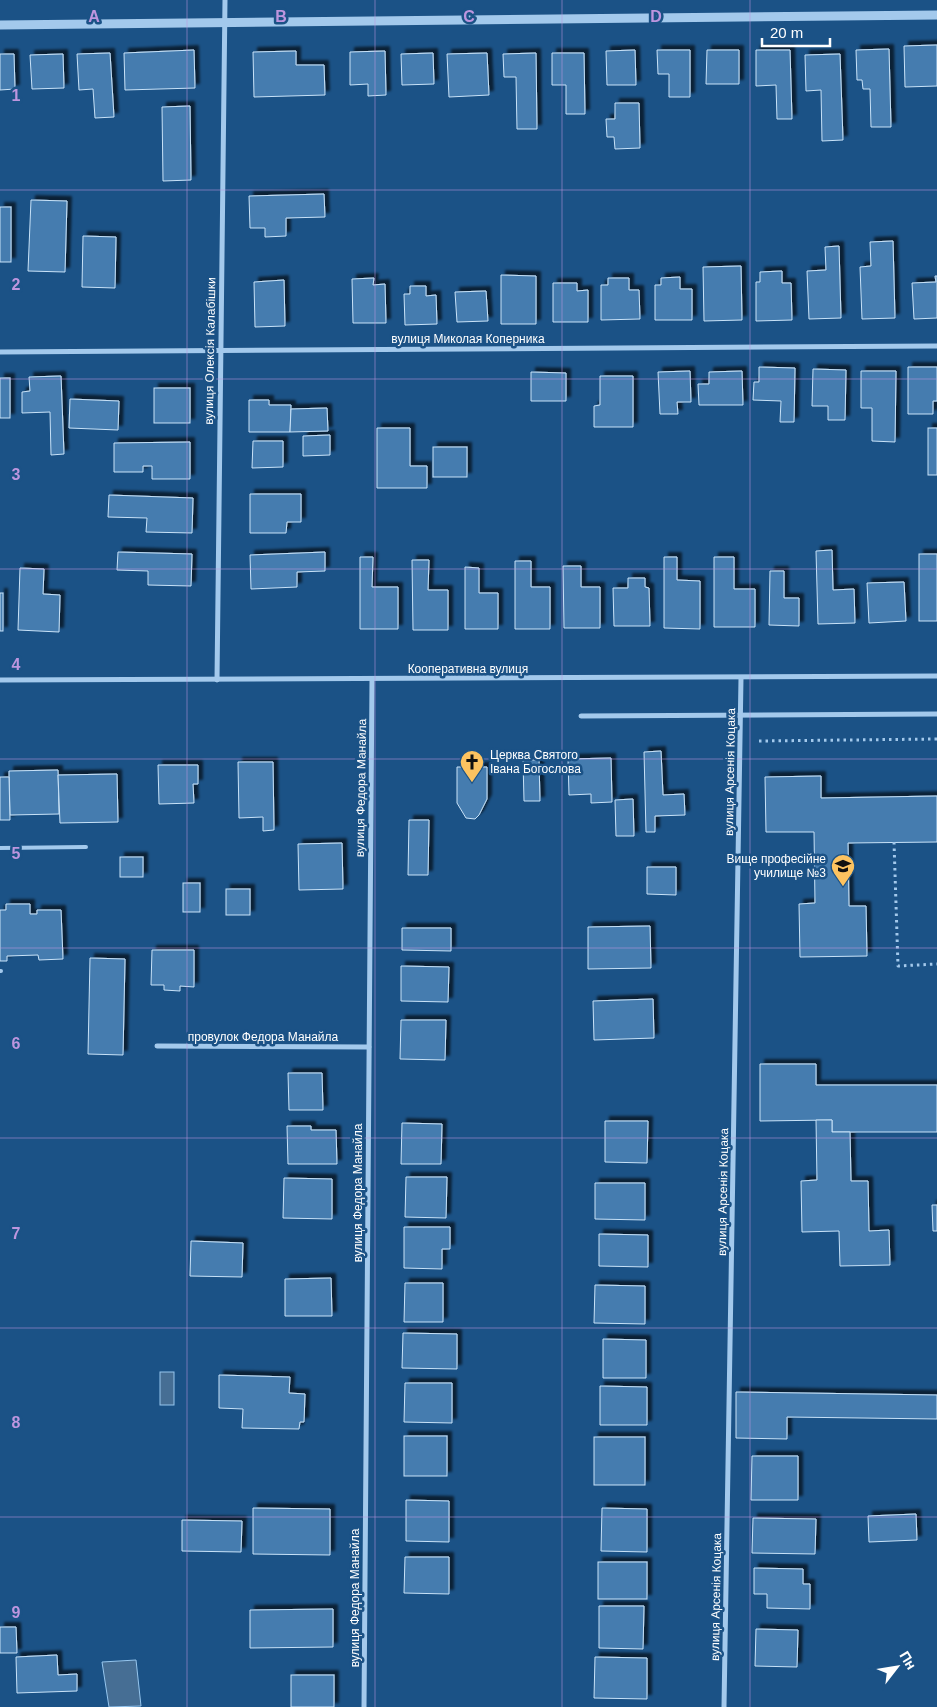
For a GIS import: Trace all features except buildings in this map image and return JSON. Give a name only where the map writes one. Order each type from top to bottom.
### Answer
[{"type":"street","name":"вулиця Олексія Калабішки","points":[[217,680],[225,0]]},
{"type":"street","points":[[0,25],[937,15]]},
{"type":"street","name":"вулиця Миколая Коперника","points":[[0,352],[937,346]]},
{"type":"street","name":"Кооперативна вулиця","points":[[0,680],[372,680],[937,676]]},
{"type":"street","name":"вулиця Арсенія Коцака","points":[[724,1707],[741,678]]},
{"type":"street","name":"вулиця Федора Манайла","points":[[364,1707],[372,680]]},
{"type":"street","points":[[581,716],[937,714]]},
{"type":"street","name":"провулок Федора Манайла","points":[[157,1046],[368,1047]]},
{"type":"lane","points":[[0,848],[86,846]]},
{"type":"path","points":[[759,741],[937,739]]},
{"type":"path","points":[[894,842],[898,966],[937,964]]},
{"type":"water","points":[[160,1372],[174,1372],[174,1405],[160,1405]]},
{"type":"water","points":[[136,1660],[141,1706],[109,1707],[102,1662]]},
{"type":"place","name":"Церква Святого Івана Богослова","points":[[472,783]]},
{"type":"place","name":"Вище професійне училище №3","points":[[843,887]]}]
